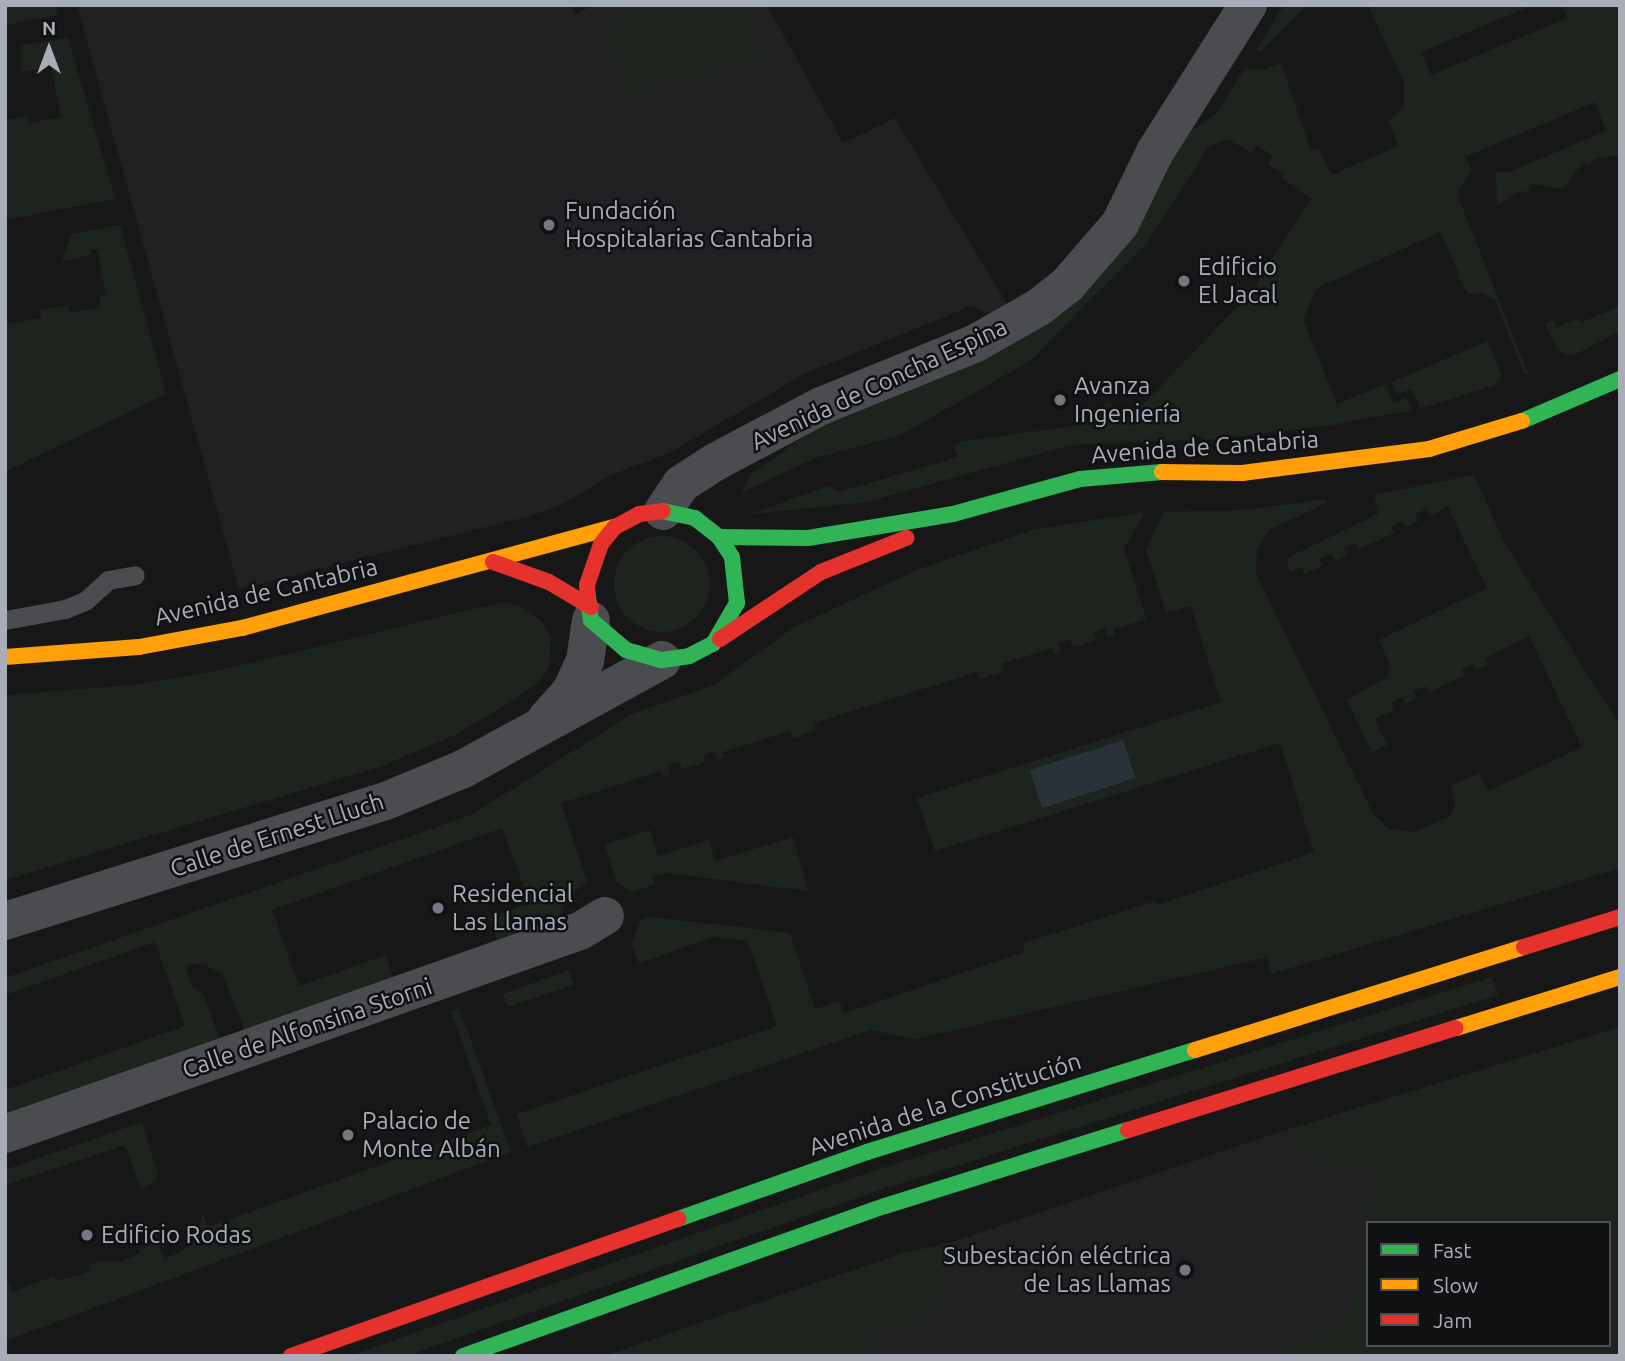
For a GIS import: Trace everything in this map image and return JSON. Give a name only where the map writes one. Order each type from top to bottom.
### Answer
[{"type":"main road","name":"Avenida de Cantabria","points":[[719,537],[808,538],[953,514],[1080,479],[1147,472],[1242,473],[1429,449],[1530,419],[1620,379]]},
{"type":"main road","points":[[493,562],[549,582],[591,614],[626,650],[662,660],[689,656],[713,644],[737,603],[738,580],[732,557],[719,537],[695,518],[663,511],[639,514],[615,527],[591,564],[587,585],[591,614]]},
{"type":"main road","name":"Avenida de Cantabria","points":[[713,644],[821,572],[897,542],[953,514]]},
{"type":"main road","name":"Avenida de Cantabria","points":[[5,657],[139,647],[242,628],[493,562],[539,544],[615,527]]},
{"type":"main road","name":"Avenida de la Constitución","points":[[291,1356],[867,1152],[1620,917]]},
{"type":"main road","points":[[463,1356],[886,1206],[1620,977]]},
{"type":"street","name":"Avenida de Concha Espina","points":[[663,511],[681,484],[755,440],[821,406],[974,344],[1039,307],[1068,284],[1120,224],[1155,152],[1248,5]]},
{"type":"street","name":"Calle de Ernest Lluch","points":[[539,727],[571,691],[584,661],[591,614]]},
{"type":"street","name":"Calle de Ernest Lluch","points":[[5,921],[383,802],[463,769],[662,660]]},
{"type":"street","name":"Calle de Alfonsina Storni","points":[[5,1134],[580,932],[605,916]]},
{"type":"lane","name":"Avenida de Cantabria","points":[[5,620],[65,609],[85,601],[108,580],[135,575]]},
{"type":"shaded area","points":[[5,5],[55,5],[58,15],[5,25]]},
{"type":"shaded area","name":"Fundación Hospitalarias Cantabria","points":[[77,5],[571,5],[574,14],[595,5],[767,5],[843,143],[895,118],[1009,307],[993,315],[971,306],[806,373],[669,453],[611,475],[563,504],[530,516],[239,589]]},
{"type":"shaded area","points":[[668,5],[747,5],[762,58],[625,96],[604,23]]},
{"type":"shaded area","points":[[1284,5],[1307,5],[1260,52],[1256,50]]},
{"type":"shaded area","points":[[1368,5],[1533,5],[1421,52],[1431,75],[1567,18],[1562,5],[1620,5],[1620,155],[1595,159],[1589,167],[1583,162],[1563,189],[1530,184],[1528,192],[1519,191],[1497,206],[1496,172],[1509,172],[1606,131],[1595,102],[1465,157],[1472,169],[1457,194],[1528,373],[1524,374],[1495,300],[1482,293],[1468,294],[1462,280],[1455,279],[1460,276],[1440,232],[1317,288],[1303,319],[1337,404],[1386,384],[1393,403],[1406,398],[1412,410],[1331,425],[1207,440],[1199,436],[1193,440],[1071,445],[867,502],[752,514],[827,486],[839,492],[958,457],[954,446],[962,441],[1084,425],[1108,401],[1127,421],[1248,296],[1311,199],[1282,178],[1284,174],[1268,164],[1273,156],[1257,145],[1251,153],[1228,139],[1209,146],[1147,243],[1031,360],[901,435],[815,458],[741,493],[751,474],[821,425],[975,363],[1183,137],[1215,115],[1245,68],[1263,70],[1281,63],[1311,151],[1319,149],[1331,175],[1398,146],[1389,121],[1404,107],[1404,83]]},
{"type":"shaded area","points":[[68,38],[115,199],[5,220],[5,120],[28,116],[30,123],[61,117],[51,66],[22,72],[21,45]]},
{"type":"shaded area","points":[[120,225],[166,394],[5,472],[5,317],[10,324],[41,318],[40,311],[68,305],[70,313],[101,307],[99,296],[106,295],[97,249],[90,250],[90,255],[62,261],[71,234]]},
{"type":"shaded area","points":[[1620,306],[1620,331],[1576,354],[1566,355],[1556,347],[1545,324],[1553,320],[1557,327],[1578,318],[1580,323]]},
{"type":"shaded area","points":[[1487,341],[1502,376],[1493,386],[1421,408],[1412,389],[1397,394],[1392,382]]},
{"type":"shaded area","points":[[1474,475],[1504,542],[1620,726],[1620,868],[1271,974],[1267,957],[916,1039],[871,1030],[527,1147],[517,1114],[777,1026],[748,941],[713,937],[639,963],[632,944],[641,920],[651,917],[790,933],[815,1009],[839,1001],[844,1013],[1025,952],[1023,943],[1156,901],[1158,905],[1314,852],[1280,743],[935,851],[917,798],[1221,702],[1191,606],[1166,613],[1146,550],[1164,512],[1243,510],[1326,499],[1326,503],[1269,530],[1257,549],[1256,573],[1373,814],[1388,828],[1415,832],[1450,816],[1455,805],[1451,786],[1479,773],[1488,791],[1582,747],[1529,636],[1485,658],[1488,664],[1476,670],[1473,664],[1462,669],[1464,676],[1429,692],[1426,686],[1414,691],[1417,699],[1405,704],[1402,698],[1391,703],[1394,710],[1374,719],[1387,745],[1372,752],[1347,700],[1388,676],[1390,666],[1379,640],[1487,588],[1448,507],[1430,516],[1426,509],[1415,514],[1418,522],[1406,527],[1402,521],[1391,526],[1394,533],[1359,549],[1355,543],[1344,548],[1347,555],[1335,561],[1331,554],[1320,559],[1323,566],[1305,574],[1302,567],[1290,572],[1287,558],[1378,514],[1374,495]]},
{"type":"shaded area","points":[[1145,512],[1124,548],[1146,619],[1114,629],[1115,635],[1108,637],[1105,628],[1094,632],[1096,640],[1073,647],[1070,639],[1058,643],[1061,652],[1054,654],[1052,648],[1001,664],[1003,672],[979,679],[977,672],[814,723],[816,730],[793,738],[790,731],[723,752],[724,758],[717,760],[714,751],[703,755],[705,762],[682,769],[679,762],[668,765],[670,774],[663,777],[661,771],[561,803],[587,882],[565,899],[559,927],[500,947],[489,918],[530,903],[502,828],[272,910],[299,986],[386,955],[395,984],[247,1036],[223,975],[204,964],[185,965],[192,987],[203,994],[222,1045],[5,1121],[5,1090],[185,1026],[155,942],[5,995],[5,978],[471,815],[632,714],[714,685],[794,627],[917,570],[1032,530]]},
{"type":"shaded area","points":[[653,536],[671,536],[689,544],[702,557],[710,575],[707,603],[689,624],[671,632],[653,632],[635,624],[622,611],[614,593],[614,575],[622,557],[635,544]]},
{"type":"shaded area","points":[[503,602],[520,606],[541,621],[551,638],[549,668],[539,682],[514,700],[457,734],[382,766],[5,880],[5,695],[132,685],[217,671]]},
{"type":"shaded area","points":[[1123,740],[1135,778],[1042,808],[1030,770]]},
{"type":"shaded area","points":[[650,830],[658,856],[709,840],[715,861],[793,837],[808,891],[666,873],[652,876],[655,884],[632,892],[617,883],[605,844]]},
{"type":"shaded area","points":[[569,970],[574,985],[507,1007],[503,994]]},
{"type":"shaded area","points":[[1492,977],[1498,995],[880,1190],[406,1356],[349,1356],[873,1171]]},
{"type":"shaded area","points":[[459,1008],[511,1152],[5,1341],[5,1274],[12,1292],[54,1276],[56,1281],[82,1275],[90,1270],[89,1265],[102,1261],[121,1262],[140,1253],[139,1248],[158,1242],[164,1260],[190,1246],[199,1231],[202,1212],[208,1227],[491,1125],[451,1011]]},
{"type":"shaded area","points":[[1620,1027],[1620,1356],[1268,1356],[1348,1322],[1366,1223],[1366,1347],[1611,1347],[1611,1221],[1366,1221],[1377,1163],[1335,1165],[1305,1157],[1286,1130]]},
{"type":"shaded area","points":[[142,1122],[158,1175],[150,1185],[140,1188],[125,1145],[5,1185],[5,1170]]},
{"type":"shaded area","points":[[1286,1130],[1306,1157],[1335,1165],[1377,1163],[1348,1323],[1268,1356],[881,1356],[868,1339],[873,1331],[909,1331],[943,1300],[952,1242]]},
{"type":"shaded area","points":[[952,1242],[943,1300],[909,1331],[869,1335],[881,1356],[604,1356],[900,1254]]},
{"type":"traffic: fast","points":[[1522,421],[1620,379]]},
{"type":"traffic: fast","points":[[719,537],[808,538],[953,514],[1080,479],[1162,472]]},
{"type":"traffic: fast","points":[[588,597],[591,620],[626,650],[662,660],[689,656],[713,644],[737,603],[732,557],[719,537],[695,518],[663,511]]},
{"type":"traffic: fast","points":[[678,1219],[867,1152],[1195,1050]]},
{"type":"traffic: fast","points":[[463,1356],[885,1206],[1128,1130]]},
{"type":"traffic: slow","points":[[1162,472],[1242,473],[1429,449],[1522,421]]},
{"type":"traffic: slow","points":[[5,657],[139,647],[242,628],[615,527]]},
{"type":"traffic: slow","points":[[1195,1050],[1524,947]]},
{"type":"traffic: slow","points":[[1456,1028],[1620,977]]},
{"type":"traffic: jam","points":[[588,597],[587,585],[601,544],[615,527],[639,514],[663,511]]},
{"type":"traffic: jam","points":[[720,639],[821,572],[906,538]]},
{"type":"traffic: jam","points":[[493,562],[549,582],[591,607]]},
{"type":"traffic: jam","points":[[1524,947],[1620,917]]},
{"type":"traffic: jam","points":[[1128,1130],[1456,1028]]},
{"type":"traffic: jam","points":[[291,1356],[678,1219]]},
{"type":"place","name":"Fundación Hospitalarias Cantabria","points":[[549,225]]},
{"type":"place","name":"Edificio El Jacal","points":[[1184,281]]},
{"type":"place","name":"Avanza Ingeniería","points":[[1060,400]]},
{"type":"place","name":"Residencial Las Llamas","points":[[438,908]]},
{"type":"place","name":"Palacio de Monte Albán","points":[[348,1135]]},
{"type":"place","name":"Edificio Rodas","points":[[87,1235]]},
{"type":"place","name":"Subestación eléctrica de Las Llamas","points":[[1185,1270]]}]
